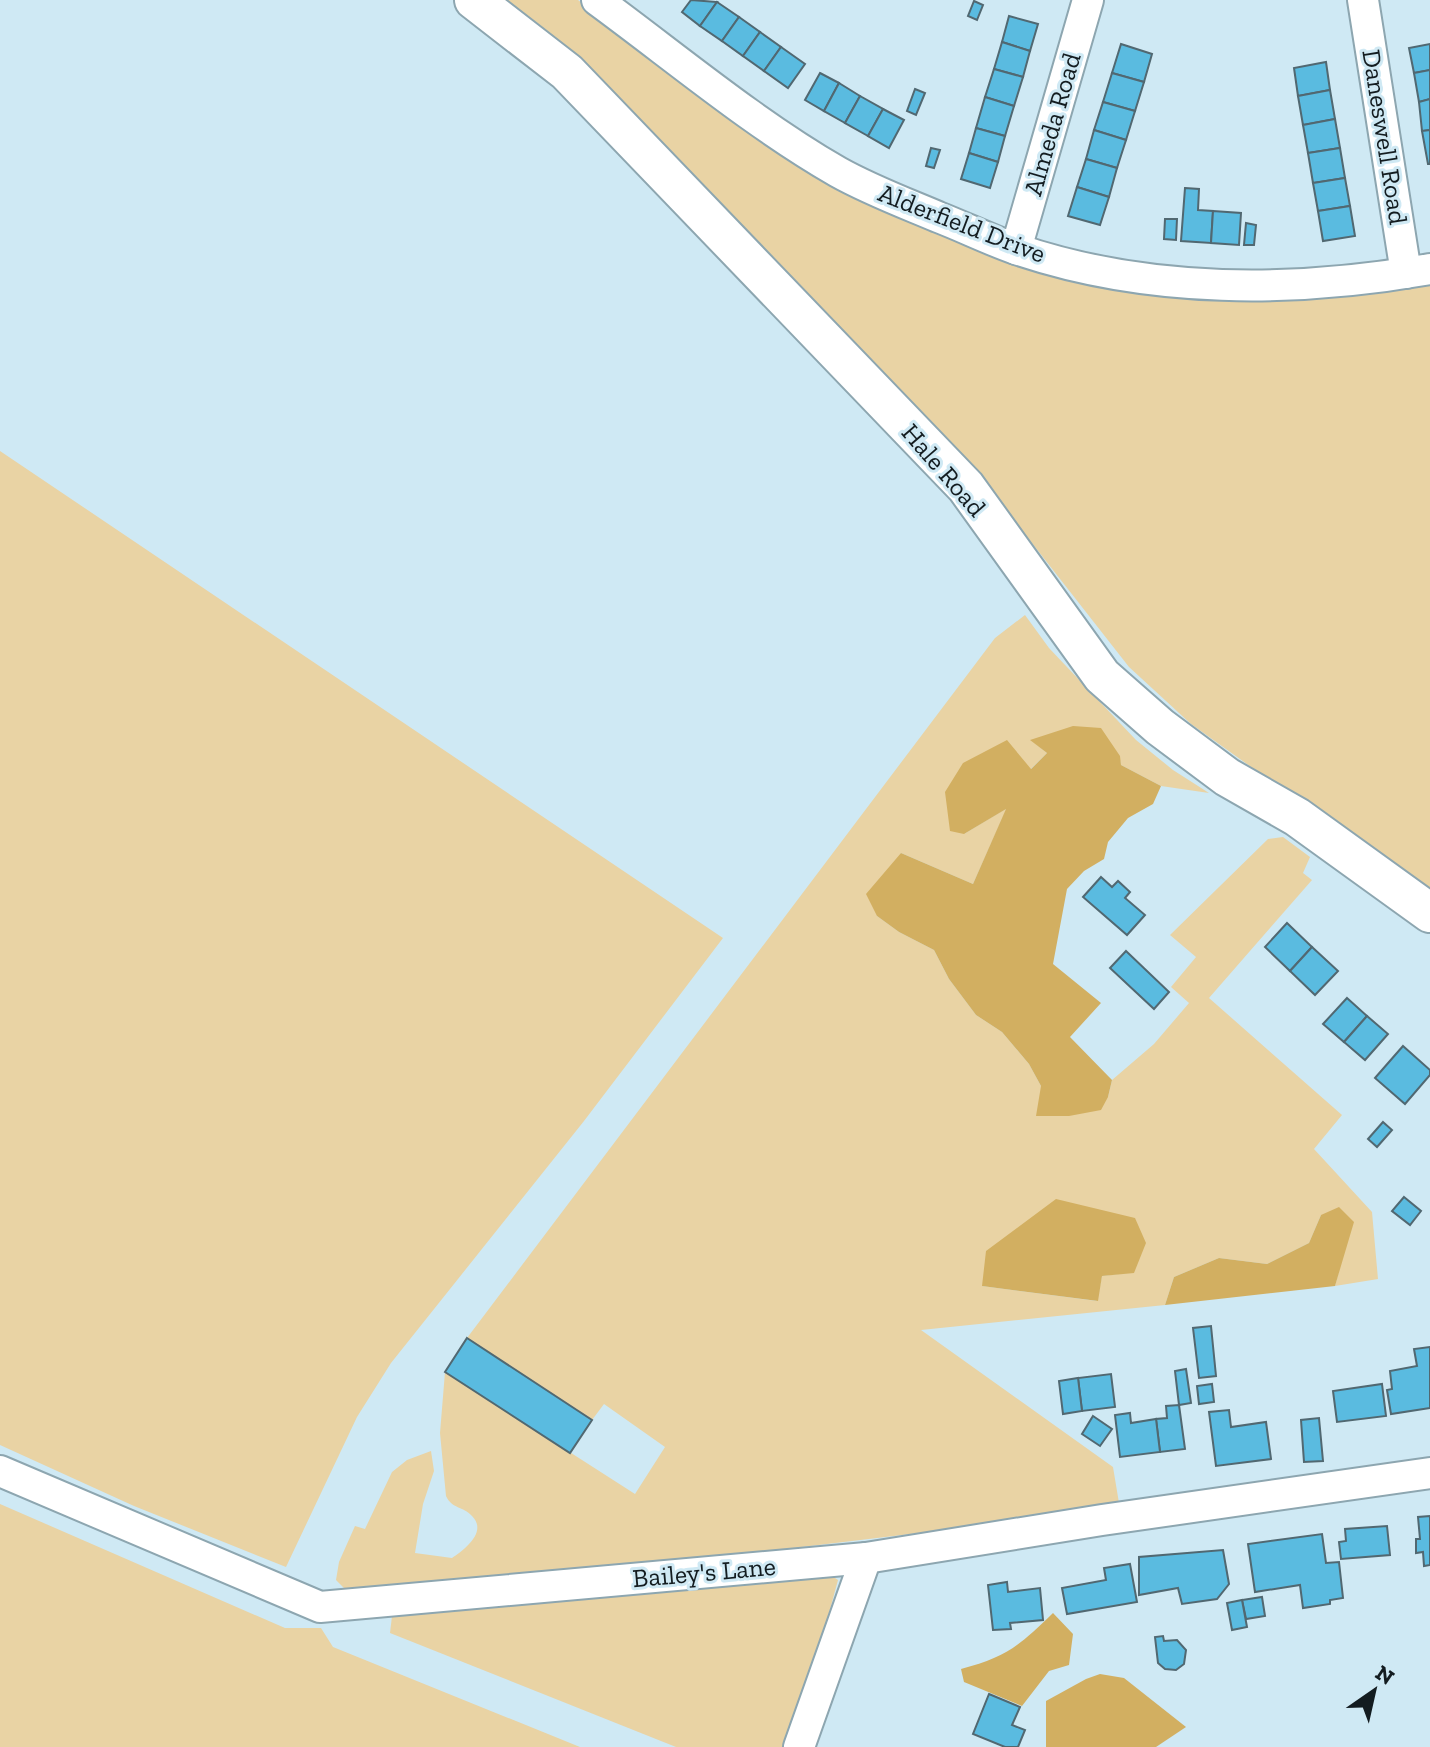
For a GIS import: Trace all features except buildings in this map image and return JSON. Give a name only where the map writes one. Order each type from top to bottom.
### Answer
[{"type":"street","name":"Hale Road","points":[[474,0],[567,72],[966,487],[1102,676],[1160,727],[1227,777],[1297,817],[1430,913]]},
{"type":"street","name":"Alderfield Drive","points":[[597,0],[770,128],[840,173],[1016,249],[1124,275],[1179,282],[1296,285],[1349,282],[1418,271]]},
{"type":"street","name":"Almeda Road","points":[[1016,249],[1088,0]]},
{"type":"street","name":"Daneswell Road","points":[[1363,0],[1418,271]]},
{"type":"street","name":"Bailey's Lane","points":[[0,1471],[320,1607],[866,1558],[1102,1520],[1430,1473]]},
{"type":"street","points":[[799,1747],[866,1558]]},
{"type":"shaded area","points":[[501,0],[578,0],[720,110],[1066,276],[1430,280],[1430,895],[1191,724],[1129,667],[981,478]]},
{"type":"shaded area","points":[[0,451],[723,938],[584,1121],[391,1363],[357,1417],[286,1567],[134,1506],[0,1445]]},
{"type":"shaded area","points":[[1025,615],[1049,648],[1136,740],[1173,770],[1209,793],[1161,786],[1121,765],[1119,756],[1031,740],[1047,753],[964,834],[1007,808],[973,884],[901,853],[877,916],[899,932],[934,950],[949,979],[976,1015],[1002,1032],[1029,1064],[1041,1086],[1108,1097],[1112,1080],[1154,1044],[1189,1003],[1171,987],[1196,957],[1170,935],[1268,839],[1283,837],[1310,857],[1303,873],[1312,880],[1209,998],[1342,1115],[1314,1149],[1372,1212],[1378,1279],[1335,1286],[1339,1271],[1321,1215],[1309,1243],[1267,1264],[1219,1258],[1174,1277],[1165,1305],[921,1330],[1113,1467],[1120,1509],[600,1571],[357,1592],[345,1589],[336,1580],[339,1562],[355,1526],[365,1529],[392,1472],[407,1460],[431,1451],[434,1471],[423,1504],[415,1553],[452,1558],[476,1534],[476,1522],[472,1516],[451,1503],[446,1496],[440,1433],[445,1372],[635,1494],[665,1447],[604,1404],[592,1420],[467,1338],[995,638]],"holes":[[[1134,1272],[1102,1276],[1097,1301],[982,1286]]]},
{"type":"shaded area","points":[[1073,726],[1101,728],[1120,756],[1121,765],[1161,786],[1153,804],[1128,818],[1108,842],[1104,859],[1084,871],[1067,889],[1053,964],[1101,1003],[1070,1037],[1112,1080],[1108,1097],[1101,1110],[1069,1116],[1036,1116],[1041,1086],[1029,1064],[1002,1032],[976,1015],[949,979],[934,950],[899,932],[877,916],[866,894],[901,853],[973,884],[1006,809],[964,834],[950,831],[945,792],[963,763],[1007,740],[1031,769],[1047,753],[1030,740]]},
{"type":"shaded area","points":[[1056,1199],[1135,1218],[1146,1243],[1134,1273],[1102,1276],[1098,1301],[982,1286],[986,1251]]},
{"type":"shaded area","points":[[1339,1207],[1354,1222],[1335,1286],[1165,1305],[1174,1277],[1219,1258],[1267,1264],[1309,1243],[1321,1215]]},
{"type":"shaded area","points":[[0,1504],[285,1628],[321,1628],[333,1647],[580,1747],[0,1747]]},
{"type":"shaded area","points":[[829,1574],[838,1580],[822,1639],[784,1747],[676,1747],[390,1633],[392,1616]]},
{"type":"shaded area","points":[[1053,1613],[1073,1634],[1069,1665],[1049,1671],[1022,1706],[964,1682],[961,1669],[990,1660],[1012,1648]]},
{"type":"shaded area","points":[[1100,1674],[1124,1678],[1186,1727],[1156,1747],[1046,1747],[1046,1701]]}]
